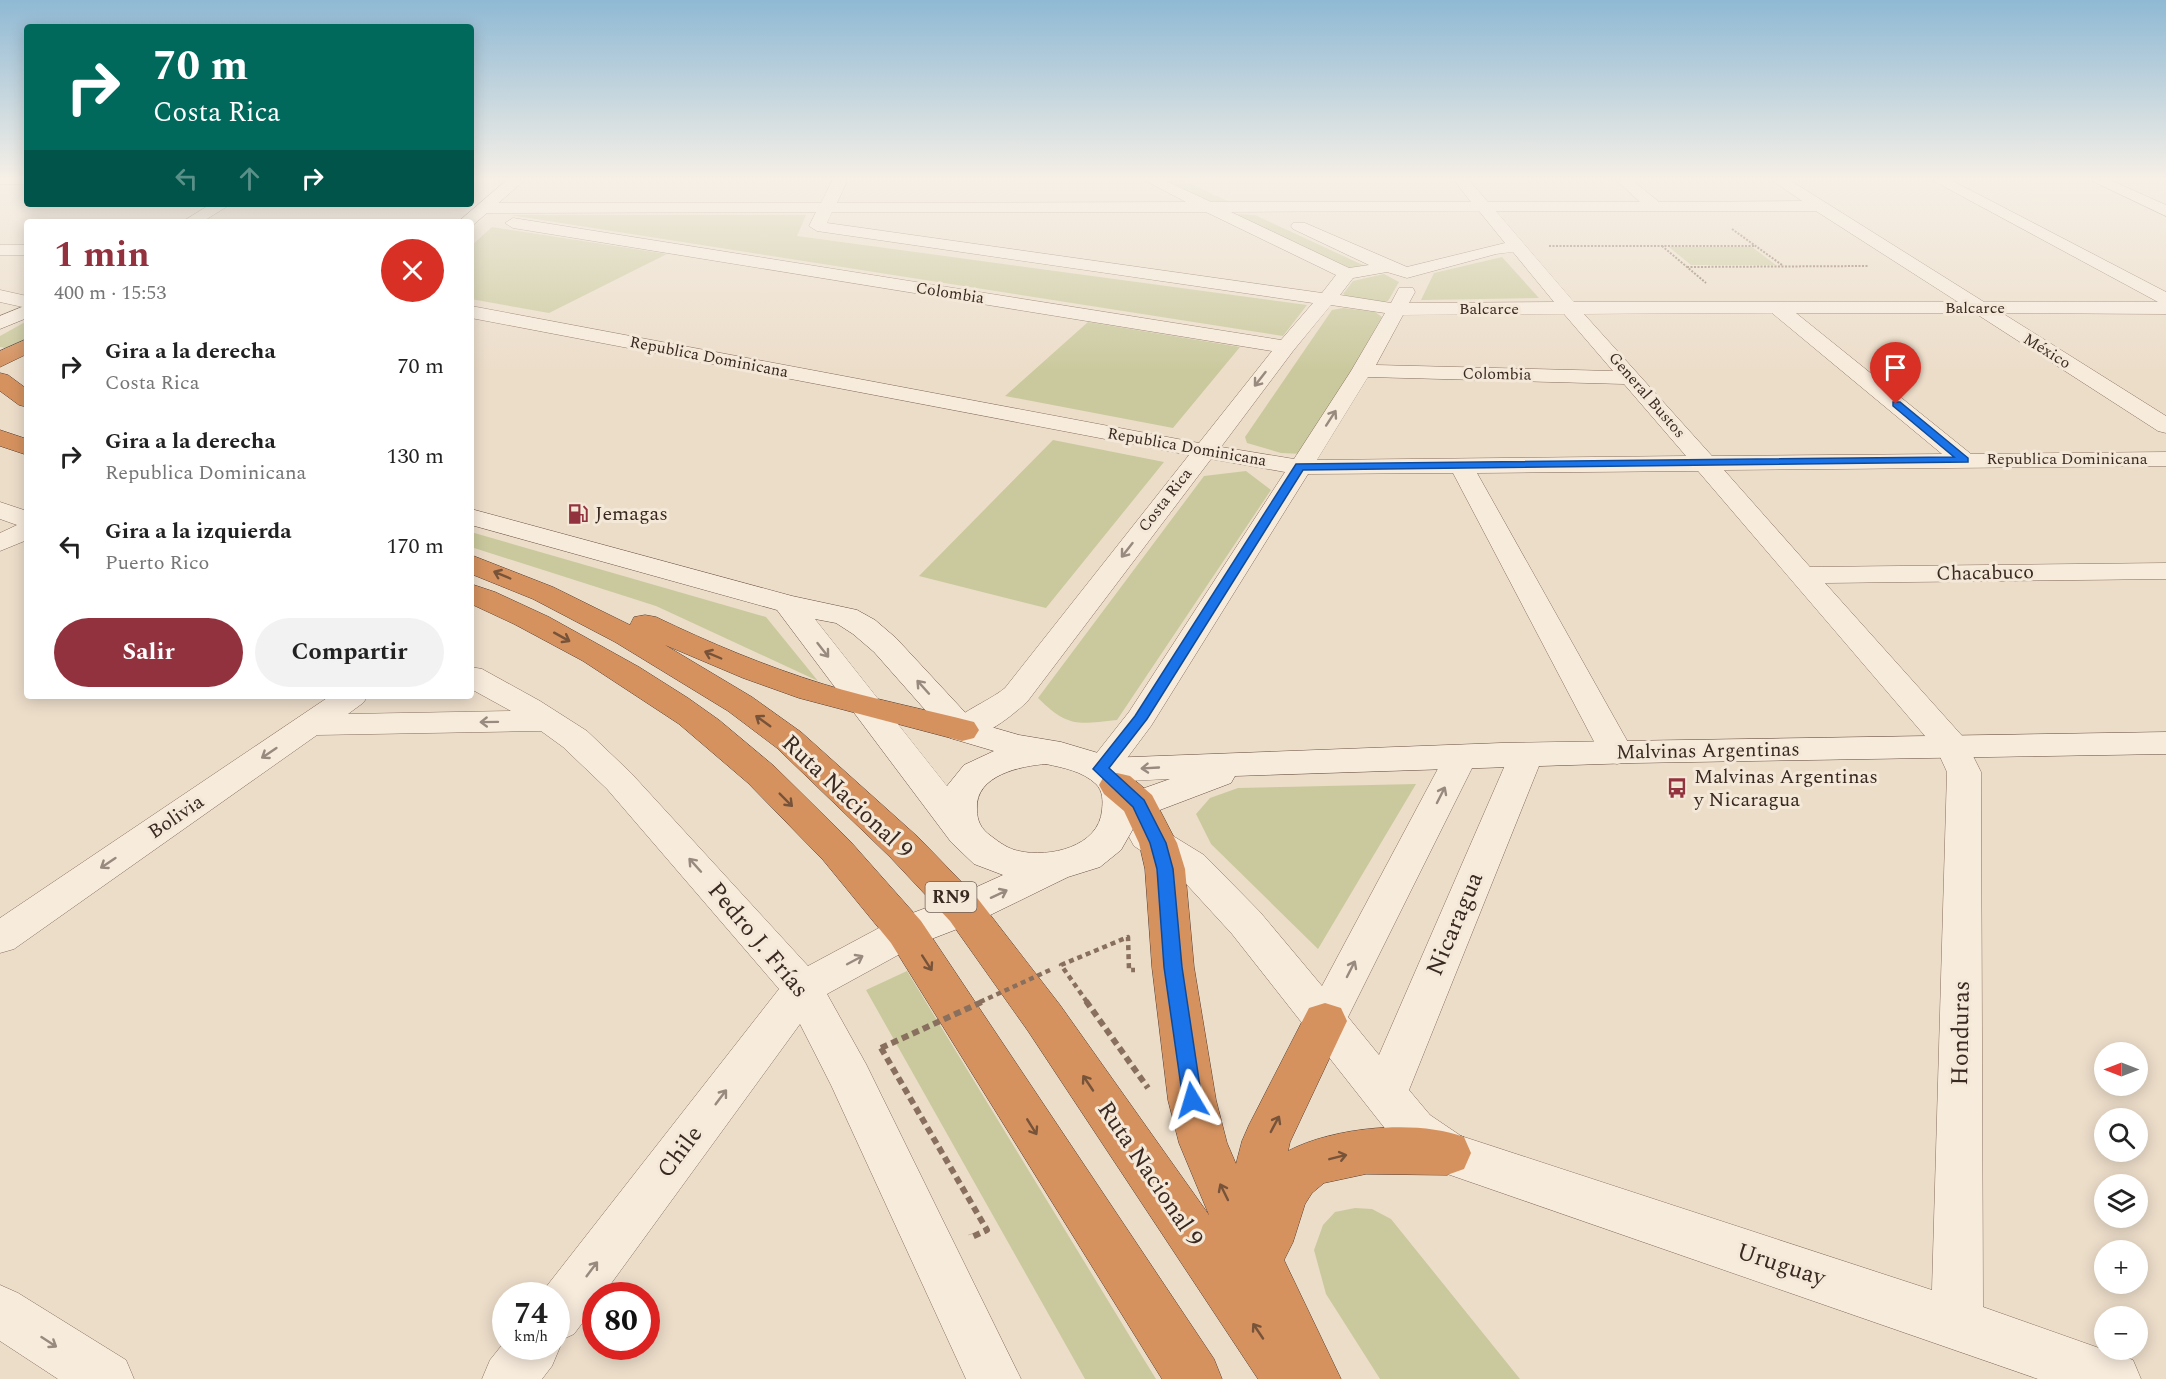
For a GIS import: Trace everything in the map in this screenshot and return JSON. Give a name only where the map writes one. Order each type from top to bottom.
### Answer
[{"type":"highway","points":[[0,360],[24,347]]},
{"type":"highway","points":[[0,380],[24,440]]},
{"type":"highway","points":[[0,450],[24,454]]},
{"type":"highway","name":"Ruta Nacional 9","points":[[474,565],[543,593],[626,635],[688,671],[789,740],[903,847],[963,910],[1044,1018],[1291,1379]]},
{"type":"highway","points":[[543,593],[631,617],[723,659],[868,707],[962,730]]},
{"type":"highway","name":"Ruta Nacional 9","points":[[474,594],[547,629],[617,668],[669,701],[746,760],[825,839],[906,932],[1194,1379]]},
{"type":"highway","points":[[1117,794],[1158,843],[1165,869],[1173,967],[1192,1100],[1203,1143],[1217,1178],[1313,1379]]},
{"type":"highway","points":[[1259,1263],[1259,1173],[1266,1141],[1325,1021]]},
{"type":"highway","points":[[1259,1263],[1284,1194],[1294,1177],[1310,1165],[1338,1156],[1385,1149],[1447,1153]]},
{"type":"street","name":"Colombia","points":[[650,243],[1286,346]]},
{"type":"street","name":"Balcarce","points":[[935,243],[1323,301],[1395,309],[2166,308]]},
{"type":"street","points":[[1286,243],[1338,268],[1345,274],[1388,267]]},
{"type":"street","points":[[1336,243],[1407,273],[1495,249],[1518,246]]},
{"type":"street","name":"General Bustos","points":[[1516,243],[1570,309],[1952,746]]},
{"type":"street","name":"México","points":[[1878,243],[2166,426]]},
{"type":"street","points":[[2060,243],[2166,299]]},
{"type":"street","points":[[0,250],[24,250]]},
{"type":"street","points":[[803,988],[906,932],[963,910],[1060,866],[1077,861],[1105,845],[1117,794],[1140,719],[1362,371],[1395,309],[1411,285],[1411,279],[1407,273]]},
{"type":"street","name":"Costa Rica","points":[[962,730],[1002,706],[1016,694],[1203,451],[1286,346],[1343,280],[1345,274]]},
{"type":"street","points":[[0,296],[24,301]]},
{"type":"street","points":[[1777,307],[1964,460]]},
{"type":"street","points":[[0,323],[24,312]]},
{"type":"street","name":"Republica Dominicana","points":[[474,313],[1203,451],[1299,467],[2166,459]]},
{"type":"street","name":"Colombia","points":[[1362,371],[1632,378]]},
{"type":"street","points":[[1461,465],[1617,753]]},
{"type":"street","points":[[0,510],[24,519]]},
{"type":"street","points":[[474,518],[788,603],[846,616],[864,627],[885,645],[962,730],[1004,742],[1075,757],[1117,794]]},
{"type":"street","points":[[0,543],[24,531]]},
{"type":"street","name":"Chacabuco","points":[[1803,575],[2166,571]]},
{"type":"street","points":[[788,603],[973,845],[1003,862],[1021,866],[1060,866]]},
{"type":"street","name":"Pedro J. Frías","points":[[474,678],[575,739],[619,781],[803,988],[850,1078],[994,1379]]},
{"type":"street","name":"Costa Rica","points":[[977,774],[1004,742],[1016,694]]},
{"type":"street","name":"Bolivia","points":[[0,938],[348,699]]},
{"type":"street","points":[[309,725],[548,721]]},
{"type":"street","name":"Malvinas Argentinas","points":[[1117,794],[1250,762],[2166,743]]},
{"type":"street","name":"Honduras","points":[[1952,746],[1964,772],[1957,1324]]},
{"type":"street","points":[[965,834],[959,821],[958,808],[968,784],[977,774],[990,765],[1016,756],[1046,752],[1061,754]]},
{"type":"street","points":[[1325,1021],[1461,756]]},
{"type":"street","name":"Nicaragua","points":[[1384,1093],[1526,756]]},
{"type":"street","points":[[1117,794],[1250,762]]},
{"type":"street","name":"Uruguay","points":[[1158,843],[1191,865],[1246,923],[1413,1130],[1447,1153],[2114,1379]]},
{"type":"street","name":"Chile","points":[[570,1297],[803,988]]},
{"type":"street","points":[[0,1311],[107,1379]]},
{"type":"street","points":[[509,1379],[523,1360]]},
{"type":"path","points":[[1751,243],[1784,266]]},
{"type":"path","points":[[1518,246],[1755,246]]},
{"type":"path","points":[[1662,246],[1734,307]]},
{"type":"path","points":[[1687,267],[1913,266]]},
{"type":"path","points":[[1129,970],[1128,937],[1061,965],[1154,1097]]},
{"type":"path","points":[[967,1227],[972,1237],[987,1230],[881,1048],[1050,970],[1057,979]]},
{"type":"green space","points":[[474,243],[598,243],[667,254],[549,313],[474,300]]},
{"type":"green space","points":[[691,243],[851,243],[1307,305],[1283,336]]},
{"type":"green space","points":[[1296,243],[1316,243],[1367,267],[1354,270]]},
{"type":"green space","points":[[1669,247],[1752,247],[1776,265],[1691,265]]},
{"type":"green space","points":[[1502,257],[1539,298],[1421,300],[1434,273]]},
{"type":"green space","points":[[1384,274],[1399,282],[1388,301],[1365,302],[1343,294],[1353,281]]},
{"type":"green space","points":[[1343,308],[1375,312],[1382,317],[1303,454],[1281,453],[1247,443],[1245,437],[1332,310]]},
{"type":"green space","points":[[1088,322],[1240,347],[1173,428],[1005,396]]},
{"type":"green space","points":[[24,323],[24,344],[0,347],[0,336]]},
{"type":"green space","points":[[1053,440],[1164,462],[1046,608],[919,576]]},
{"type":"green space","points":[[1246,471],[1271,490],[1117,720],[1074,722],[1048,708],[1038,698],[1204,476]]},
{"type":"green space","points":[[474,533],[766,617],[818,681],[656,606],[474,548]]},
{"type":"green space","points":[[1416,784],[1318,949],[1211,844],[1196,814],[1210,798],[1238,788]]},
{"type":"green space","points":[[907,971],[1156,1379],[1085,1379],[866,990]]},
{"type":"green space","points":[[1355,1208],[1372,1209],[1391,1219],[1520,1379],[1380,1379],[1326,1294],[1314,1250],[1323,1225],[1335,1212]]},
{"type":"place","name":"Jemagas","points":[[578,514]]},
{"type":"place","name":"Malvinas Argentinas y Nicaragua","points":[[1677,788]]},
{"type":"route","points":[[1192,1100],[1173,967],[1165,869],[1158,843],[1139,804],[1101,769],[1140,719],[1299,467],[1964,460],[1896,404]]}]
